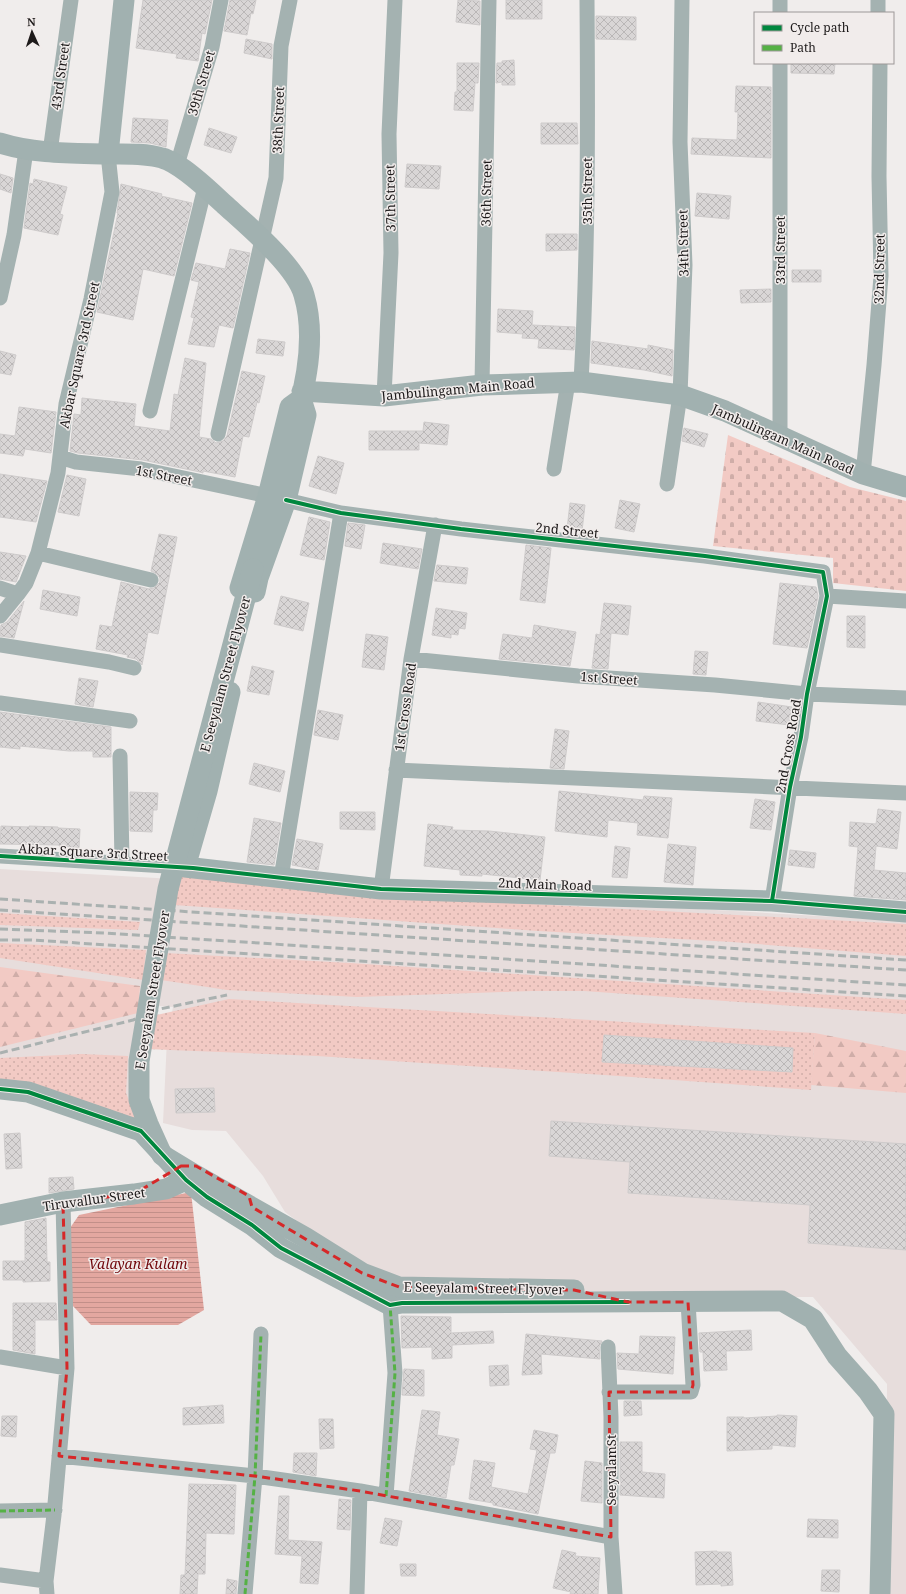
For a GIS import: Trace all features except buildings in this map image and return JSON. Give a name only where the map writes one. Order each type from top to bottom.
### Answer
[{"type":"street","name":"43rd Street","points":[[50,152],[71,0]]},
{"type":"street","points":[[108,154],[124,0]]},
{"type":"street","name":"39th Street","points":[[177,165],[212,47],[221,0]]},
{"type":"street","name":"38th Street","points":[[218,434],[276,178],[281,46],[290,0]]},
{"type":"street","name":"37th Street","points":[[384,396],[391,253],[389,134],[395,0]]},
{"type":"street","name":"36th Street","points":[[482,385],[489,0]]},
{"type":"street","name":"35th Street","points":[[554,469],[575,382],[586,300],[587,0]]},
{"type":"street","name":"34th Street","points":[[667,484],[680,395],[685,265],[680,142],[682,0]]},
{"type":"street","points":[[780,0],[780,12]]},
{"type":"street","points":[[878,0],[878,12]]},
{"type":"street","name":"33rd Street","points":[[780,64],[780,437]]},
{"type":"street","name":"32nd Street","points":[[863,474],[881,276],[879,176],[880,64]]},
{"type":"street","name":"E Seeyalam Street Flyover","points":[[0,143],[26,150],[143,155],[163,158],[177,165],[205,187],[263,240],[295,277],[304,294],[310,330],[309,361],[275,502],[253,568],[168,889],[139,1061],[139,1100],[162,1155],[306,1238],[362,1273],[399,1287],[574,1290],[628,1302]]},
{"type":"street","points":[[0,298],[14,235],[26,150]]},
{"type":"street","name":"Akbar Square 3rd Street","points":[[0,616],[26,583],[38,554],[58,473],[66,404],[91,299],[112,192],[108,154]]},
{"type":"street","points":[[150,411],[205,187]]},
{"type":"street","name":"Jambulingam Main Road","points":[[301,399],[384,396],[482,385],[575,382],[680,395],[725,411],[863,474],[906,487]]},
{"type":"street","points":[[185,867],[218,745],[277,498],[306,415],[301,399]]},
{"type":"street","name":"1st Street","points":[[60,458],[76,462],[141,469],[277,498]]},
{"type":"street","name":"2nd Street","points":[[277,498],[341,513],[705,556],[823,572],[827,596]]},
{"type":"street","points":[[281,878],[341,513]]},
{"type":"street","name":"1st Cross Road","points":[[381,889],[411,659],[435,525]]},
{"type":"street","points":[[38,554],[151,580]]},
{"type":"street","points":[[0,588],[18,594]]},
{"type":"street","points":[[827,596],[906,601]]},
{"type":"street","name":"2nd Cross Road","points":[[772,901],[790,788],[827,596]]},
{"type":"street","points":[[0,645],[109,662],[134,668]]},
{"type":"street","name":"1st Street","points":[[411,659],[578,676],[715,685],[807,694],[906,698]]},
{"type":"street","points":[[0,703],[130,721]]},
{"type":"street","points":[[120,756],[122,862]]},
{"type":"street","points":[[396,770],[906,794]]},
{"type":"street","name":"Akbar Square 3rd Street","points":[[0,856],[122,862],[185,867]]},
{"type":"street","name":"2nd Main Road","points":[[185,867],[381,889],[772,901],[906,912]]},
{"type":"street","points":[[0,1089],[28,1092],[141,1131],[181,1174],[207,1197],[252,1226],[281,1248],[390,1305],[402,1303],[782,1301],[813,1319],[837,1356],[868,1391],[884,1414],[880,1594]]},
{"type":"street","name":"Tiruvallur Street","points":[[0,1215],[63,1202],[166,1189],[181,1174]]},
{"type":"street","points":[[0,1575],[47,1588],[67,1368],[63,1202]]},
{"type":"street","points":[[609,1392],[691,1392],[693,1385],[688,1302]]},
{"type":"street","points":[[386,1496],[395,1373],[390,1305]]},
{"type":"street","points":[[245,1594],[255,1476],[261,1334]]},
{"type":"street","name":"SeeyalamSt","points":[[608,1346],[611,1417],[611,1537],[615,1594]]},
{"type":"street","points":[[0,1357],[67,1368]]},
{"type":"street","points":[[59,1456],[255,1476],[360,1491],[611,1537]]},
{"type":"street","points":[[356,1594],[360,1491]]},
{"type":"street","points":[[0,1511],[54,1510]]},
{"type":"highlighted area","points":[[181,1166],[196,1166],[249,1196],[252,1207],[362,1273],[399,1287],[574,1290],[628,1302],[688,1302],[693,1385],[691,1392],[609,1392],[611,1537],[360,1491],[255,1476],[59,1456],[67,1368],[63,1202],[134,1194]]},
{"type":"shaded area","points":[[0,869],[906,921],[906,1594],[886,1594],[887,1384],[813,1297],[397,1296],[285,1212],[263,1176],[226,1131],[192,1130],[163,1123],[167,1039],[173,1007],[142,1005],[133,1105],[0,1086]]},
{"type":"green space","points":[[728,435],[850,487],[906,501],[906,591],[833,583],[833,558],[713,546]]},
{"type":"green space","points":[[178,872],[382,896],[906,924],[906,956],[732,942],[538,931],[174,905]]},
{"type":"green space","points":[[0,913],[140,922],[138,930],[0,925]]},
{"type":"green space","points":[[0,943],[146,950],[143,980],[0,958]]},
{"type":"green space","points":[[165,953],[350,963],[906,1000],[906,1014],[584,991],[533,991],[357,997],[227,990],[161,980]]},
{"type":"green space","points":[[0,967],[140,986],[138,1013],[0,1047]]},
{"type":"green space","points":[[229,999],[815,1033],[811,1090],[317,1056],[146,1049],[152,1016]]},
{"type":"green space","points":[[815,1033],[906,1051],[906,1093],[811,1085]]},
{"type":"green space","points":[[82,1054],[128,1056],[126,1093],[138,1123],[0,1087],[0,1058]]},
{"type":"water","name":"Valayan Kulam","points":[[191,1192],[204,1310],[178,1325],[91,1325],[72,1305],[70,1228],[79,1215]]},
{"type":"railway","points":[[0,899],[906,960]]},
{"type":"railway","points":[[0,910],[906,970]]},
{"type":"railway","points":[[0,929],[104,933],[906,985]]},
{"type":"railway","points":[[0,940],[31,940],[906,996]]},
{"type":"railway","points":[[0,1053],[133,1020],[160,1009],[227,995]]},
{"type":"marked path","points":[[386,1496],[395,1373],[390,1305]]},
{"type":"marked path","points":[[245,1594],[255,1476],[261,1334]]},
{"type":"marked path","points":[[0,1511],[55,1510]]},
{"type":"cycle path","points":[[286,500],[341,513],[461,529],[705,556],[823,572],[827,596],[807,694],[801,737],[790,787],[772,901]]},
{"type":"cycle path","points":[[0,856],[193,868],[381,889],[772,901],[906,912]]},
{"type":"cycle path","points":[[0,1089],[28,1092],[141,1131],[186,1180],[207,1197],[252,1225],[281,1248],[390,1305],[402,1303],[628,1302]]}]
